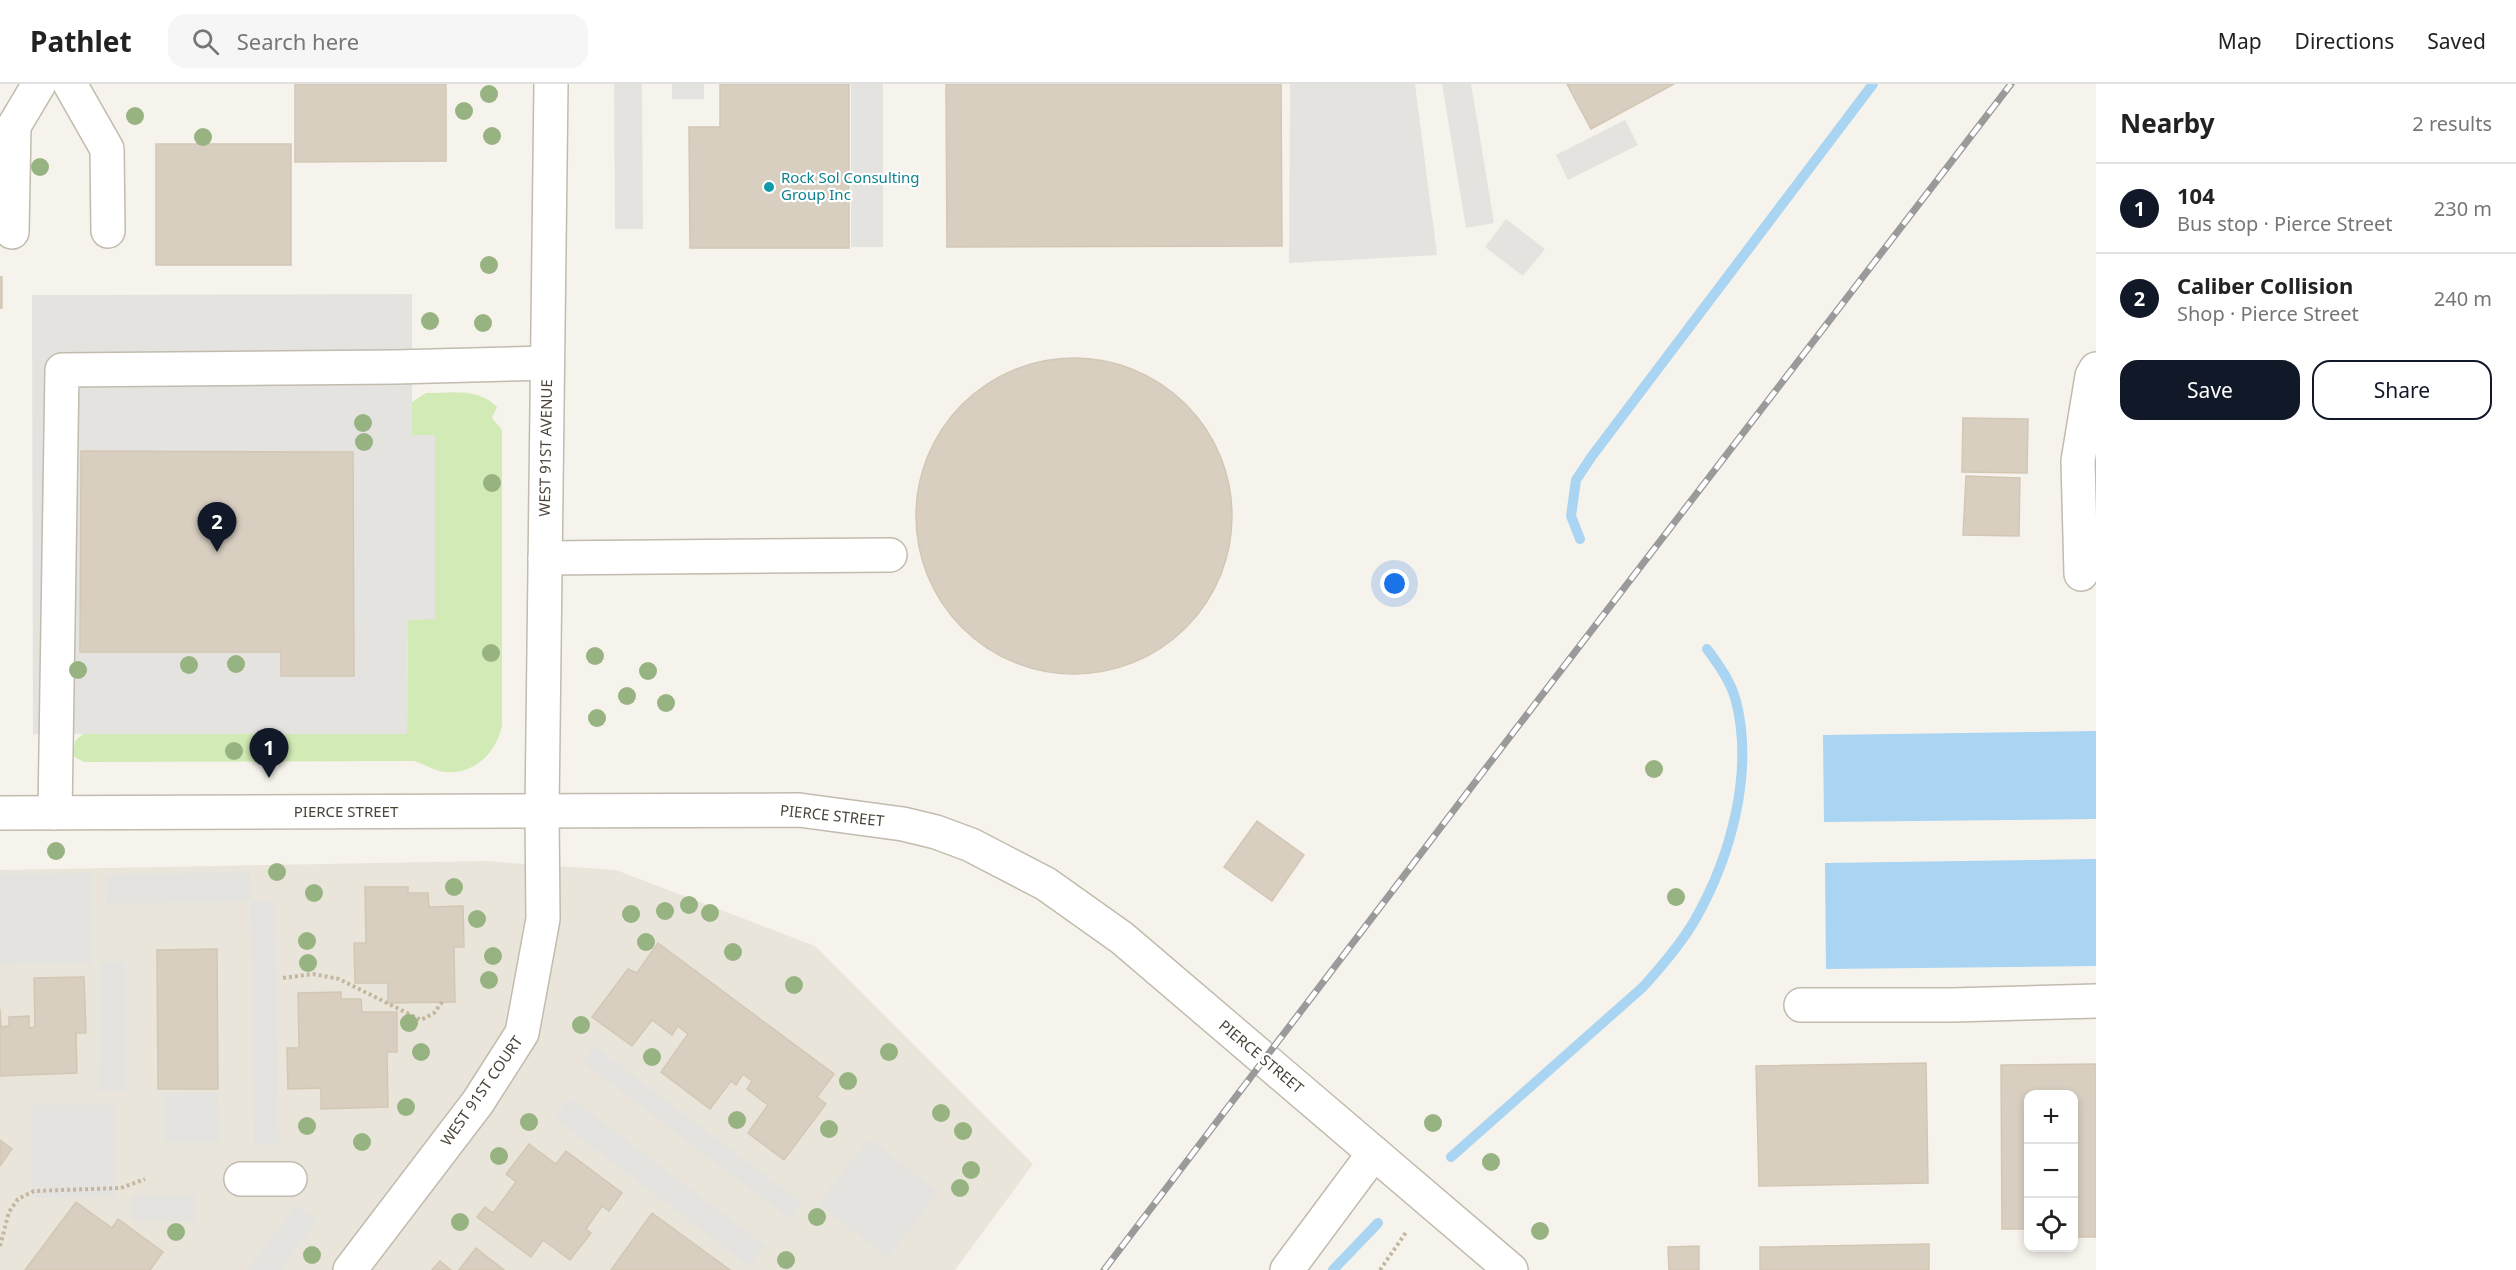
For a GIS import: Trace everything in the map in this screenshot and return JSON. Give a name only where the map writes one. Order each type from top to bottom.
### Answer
[{"type":"street","points":[[12,232],[14,126],[39,84]]},
{"type":"street","points":[[70,84],[107,149],[108,231]]},
{"type":"street","name":"WEST 91ST AVENUE","points":[[542,812],[551,84]]},
{"type":"street","points":[[55,813],[62,370],[395,368],[547,363]]},
{"type":"street","points":[[2081,574],[2078,460],[2092,376],[2096,369]]},
{"type":"street","points":[[545,558],[890,555]]},
{"type":"street","name":"PIERCE STREET","points":[[0,813],[799,810],[903,824],[936,832],[971,845],[1047,884],[1122,938],[1511,1270]]},
{"type":"street","name":"WEST 91ST COURT","points":[[350,1270],[478,1102],[522,1033],[543,919],[542,812]]},
{"type":"street","points":[[1801,1005],[2096,1001]]},
{"type":"street","points":[[1287,1270],[1374,1153]]},
{"type":"street","points":[[241,1179],[290,1179]]},
{"type":"path","points":[[283,978],[314,974],[339,979],[421,1020],[434,1013],[442,1002]]},
{"type":"path","points":[[0,1246],[9,1212],[18,1199],[34,1191],[121,1188],[145,1179]]},
{"type":"path","points":[[1380,1270],[1407,1232]]},
{"type":"shaded area","points":[[614,84],[642,84],[643,229],[615,229]]},
{"type":"shaded area","points":[[672,84],[704,84],[704,99],[672,99]]},
{"type":"shaded area","points":[[851,84],[883,84],[883,247],[851,247]]},
{"type":"shaded area","points":[[1290,84],[1415,84],[1437,255],[1289,263]]},
{"type":"shaded area","points":[[1442,84],[1471,84],[1494,223],[1466,228]]},
{"type":"shaded area","points":[[1625,120],[1638,145],[1568,180],[1556,155]]},
{"type":"shaded area","points":[[1506,219],[1545,249],[1523,276],[1485,247]]},
{"type":"shaded area","points":[[412,294],[412,435],[435,435],[435,619],[408,620],[407,734],[33,734],[32,295]]},
{"type":"shaded area","points":[[484,861],[616,870],[815,946],[1033,1164],[955,1270],[0,1270],[0,870]]},
{"type":"shaded area","points":[[250,872],[251,900],[276,901],[279,1144],[254,1144],[250,901],[106,904],[105,875]]},
{"type":"shaded area","points":[[91,873],[92,964],[0,965],[0,874]]},
{"type":"shaded area","points":[[100,962],[125,962],[125,1092],[99,1092]]},
{"type":"shaded area","points":[[594,1046],[802,1203],[790,1219],[582,1062]]},
{"type":"shaded area","points":[[218,1092],[219,1142],[164,1142],[164,1093]]},
{"type":"shaded area","points":[[570,1097],[766,1246],[750,1267],[554,1118]]},
{"type":"shaded area","points":[[116,1104],[116,1197],[32,1198],[31,1105]]},
{"type":"shaded area","points":[[869,1138],[938,1192],[888,1258],[818,1204]]},
{"type":"shaded area","points":[[131,1195],[195,1195],[195,1221],[131,1221]]},
{"type":"shaded area","points":[[296,1205],[318,1221],[281,1270],[247,1270]]},
{"type":"green space","points":[[463,392],[481,396],[497,407],[492,418],[502,430],[502,726],[495,745],[489,753],[474,766],[456,772],[437,770],[414,761],[84,762],[71,755],[76,740],[83,734],[407,734],[408,619],[435,619],[435,435],[412,435],[412,402],[426,393]]},
{"type":"water","points":[[2096,731],[2096,819],[1824,822],[1823,735]]},
{"type":"water","points":[[2096,859],[2096,966],[1826,969],[1825,863]]},
{"type":"building","points":[[295,84],[446,84],[446,161],[295,162]]},
{"type":"building","name":"Rock Sol Consulting Group Inc","points":[[720,84],[849,84],[849,248],[690,248],[689,127],[720,127]]},
{"type":"building","points":[[946,84],[1281,84],[1282,246],[947,247]]},
{"type":"building","points":[[1567,84],[1674,84],[1591,129]]},
{"type":"building","points":[[156,144],[291,144],[291,265],[156,265]]},
{"type":"building","points":[[0,277],[2,277],[2,308],[0,308]]},
{"type":"building","points":[[1058,358],[1090,358],[1120,364],[1149,376],[1186,404],[1206,428],[1220,455],[1226,470],[1232,500],[1232,532],[1226,562],[1220,577],[1206,604],[1186,628],[1149,656],[1120,668],[1090,674],[1058,674],[1028,668],[999,656],[962,628],[942,604],[922,562],[916,532],[916,500],[922,470],[934,441],[962,404],[986,384],[1028,364]]},
{"type":"building","points":[[1963,418],[2028,419],[2027,473],[1962,472]]},
{"type":"building","points":[[81,451],[353,452],[354,676],[281,676],[281,652],[80,652]]},
{"type":"building","points":[[1966,476],[2020,478],[2019,536],[1963,535]]},
{"type":"building","points":[[1257,821],[1304,855],[1272,901],[1224,867]]},
{"type":"building","points":[[365,887],[408,887],[408,893],[428,893],[429,907],[463,906],[464,947],[454,947],[455,1002],[388,1003],[388,983],[355,983],[354,943],[366,943]]},
{"type":"building","points":[[658,943],[834,1074],[817,1097],[826,1104],[784,1160],[748,1133],[768,1105],[747,1089],[752,1081],[743,1074],[736,1085],[731,1081],[710,1109],[661,1072],[688,1034],[678,1026],[672,1035],[652,1020],[632,1046],[592,1017],[628,969],[637,973]]},
{"type":"building","points":[[217,949],[218,1089],[158,1089],[157,950]]},
{"type":"building","points":[[84,977],[86,1033],[76,1033],[77,1073],[0,1076],[0,1009],[1,1027],[9,1026],[9,1017],[29,1016],[29,1028],[35,1027],[34,978]]},
{"type":"building","points":[[341,992],[341,999],[361,999],[362,1012],[397,1012],[397,1052],[387,1052],[388,1107],[321,1109],[321,1088],[288,1089],[287,1048],[299,1048],[298,993]]},
{"type":"building","points":[[1926,1063],[1928,1183],[1759,1186],[1756,1066]]},
{"type":"building","points":[[2096,1064],[2096,1237],[2078,1237],[2078,1090],[2024,1090],[2024,1229],[2002,1229],[2001,1065]]},
{"type":"building","points":[[0,1140],[12,1149],[0,1166]]},
{"type":"building","points":[[529,1144],[556,1164],[566,1151],[622,1193],[609,1211],[602,1206],[586,1229],[591,1233],[570,1260],[543,1240],[531,1257],[477,1217],[485,1207],[493,1213],[516,1182],[506,1174]]},
{"type":"building","points":[[76,1202],[112,1228],[118,1219],[163,1252],[150,1270],[25,1270]]},
{"type":"building","points":[[652,1213],[730,1270],[611,1270]]},
{"type":"building","points":[[1929,1244],[1929,1270],[1760,1270],[1760,1247]]},
{"type":"building","points":[[1699,1246],[1699,1270],[1669,1270],[1668,1247]]},
{"type":"building","points":[[476,1248],[504,1270],[459,1270]]},
{"type":"building","points":[[440,1261],[451,1270],[432,1270]]},
{"type":"waterway","points":[[1580,539],[1571,516],[1576,480],[1873,84]]},
{"type":"waterway","points":[[1451,1157],[1643,987],[1684,936],[1709,894],[1720,868],[1736,813],[1742,756],[1741,728],[1734,694],[1707,649]]},
{"type":"waterway","points":[[1333,1270],[1378,1223]]},
{"type":"railway","points":[[1104,1270],[2011,84]]},
{"type":"place","name":"Rock Sol Consulting Group Inc","points":[[769,187]]},
{"type":"place","name":"Caliber Collision","points":[[217,552]]},
{"type":"place","name":"104","points":[[269,778]]}]
